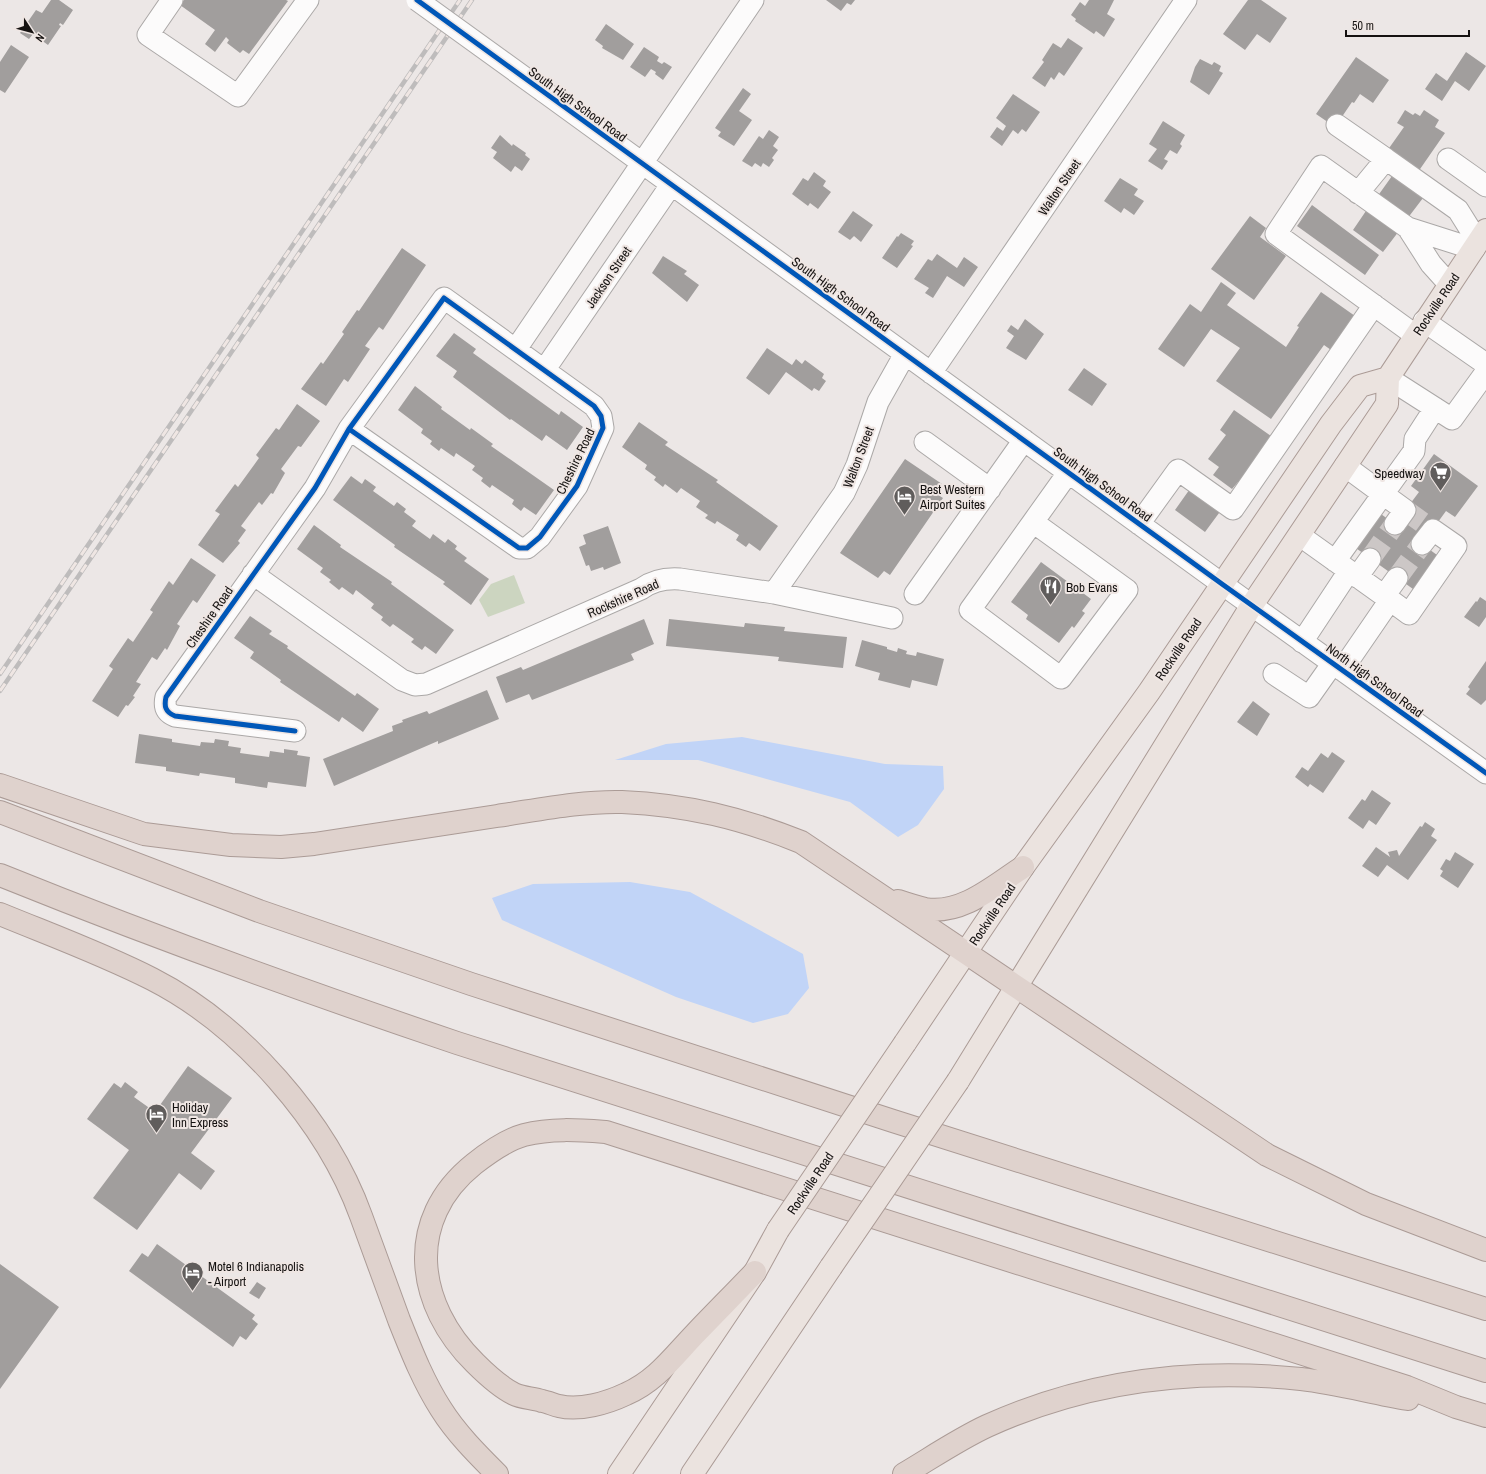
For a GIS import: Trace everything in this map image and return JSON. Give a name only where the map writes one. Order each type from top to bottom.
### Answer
[{"type":"highway","points":[[0,785],[144,834],[231,845],[267,846],[314,844],[573,804],[622,802],[667,806],[715,813],[759,825],[801,842],[1016,988],[1267,1155],[1366,1204],[1486,1250]]},
{"type":"highway","points":[[0,812],[259,911],[463,982],[893,1121],[1486,1309]]},
{"type":"highway","points":[[881,897],[926,909],[952,908],[972,900],[1023,867]]},
{"type":"highway","points":[[0,876],[200,953],[457,1043],[1486,1371]]},
{"type":"highway","points":[[0,914],[153,980],[216,1022],[246,1048],[278,1080],[312,1124],[349,1186],[423,1378],[441,1409],[459,1434],[497,1474]]},
{"type":"highway","points":[[755,1272],[661,1371],[644,1384],[626,1394],[604,1402],[583,1406],[561,1406],[515,1395],[490,1378],[463,1351],[444,1325],[429,1290],[426,1261],[429,1229],[443,1200],[461,1174],[488,1153],[523,1135],[566,1129],[606,1132],[1407,1387],[1456,1408]]},
{"type":"highway","points":[[904,1474],[986,1426],[1041,1403],[1088,1391],[1143,1380],[1195,1375],[1246,1374],[1303,1379],[1456,1408],[1486,1416]]},
{"type":"main road","name":"Rockville Road","points":[[692,1474],[958,1081],[1252,605],[1386,404],[1388,378],[1479,240]]},
{"type":"main road","name":"Rockville Road","points":[[619,1474],[755,1272],[778,1230],[1023,867],[1149,692],[1331,424],[1360,386],[1388,378]]},
{"type":"street","points":[[172,0],[148,35],[238,96],[308,0]]},
{"type":"street","name":"South High School Road","points":[[417,0],[1252,605]]},
{"type":"street","points":[[516,349],[753,0]]},
{"type":"street","name":"Walton Street","points":[[931,373],[1186,0]]},
{"type":"street","points":[[1337,124],[1458,210],[1479,240]]},
{"type":"street","points":[[1358,193],[1386,159]]},
{"type":"street","points":[[1448,159],[1486,186]]},
{"type":"street","points":[[1449,284],[1431,264],[1408,228],[1321,166],[1276,234],[1374,304],[1486,364]]},
{"type":"street","name":"Jackson Street","points":[[544,369],[671,184]]},
{"type":"street","points":[[1408,228],[1479,240]]},
{"type":"street","name":"Cheshire Road","points":[[295,732],[175,716],[168,713],[164,707],[166,697],[315,488],[349,429],[444,298],[596,407],[601,416],[603,428],[577,486],[547,529],[527,548],[519,548],[514,546],[349,429]]},
{"type":"street","points":[[1139,524],[1178,470],[1233,509],[1374,304]]},
{"type":"street","name":"Walton Street","points":[[774,593],[844,493],[857,465],[878,402],[905,354]]},
{"type":"street","points":[[1388,378],[1452,419],[1486,372]]},
{"type":"street","points":[[1302,642],[1347,570],[1383,494],[1414,451],[1415,439],[1435,408]]},
{"type":"street","points":[[915,594],[1024,440]]},
{"type":"street","points":[[925,442],[990,489]]},
{"type":"street","points":[[1345,466],[1405,510],[1395,524]]},
{"type":"street","points":[[1033,522],[1127,590],[1061,678],[970,610],[1068,473]]},
{"type":"street","points":[[1299,535],[1408,614],[1456,546],[1433,530],[1422,544]]},
{"type":"street","points":[[1347,570],[1370,559]]},
{"type":"street","name":"Rockshire Road","points":[[253,574],[402,680],[412,685],[426,684],[657,581],[680,579],[774,593],[892,618]]},
{"type":"street","points":[[1274,674],[1309,697],[1338,667],[1387,598],[1397,578]]},
{"type":"street","name":"North High School Road","points":[[1252,605],[1486,774]]},
{"type":"green space","points":[[514,575],[525,603],[488,617],[479,600],[491,584]]},
{"type":"water","points":[[742,737],[885,764],[943,766],[944,789],[918,825],[898,837],[850,802],[698,760],[615,760],[666,744]]},
{"type":"water","points":[[630,882],[690,892],[803,954],[809,988],[788,1014],[753,1023],[676,997],[502,920],[492,898],[533,884]]},
{"type":"building","points":[[51,0],[59,0],[73,10],[63,25],[60,23],[59,25],[61,26],[48,45],[33,34],[29,39],[20,33],[36,10],[42,13]]},
{"type":"building","points":[[184,0],[288,1],[249,54],[243,50],[240,53],[227,43],[229,40],[226,37],[215,52],[205,44],[215,30],[180,5]]},
{"type":"building","points":[[826,0],[855,0],[851,5],[847,3],[841,11]]},
{"type":"building","points":[[1089,0],[1114,0],[1107,14],[1115,19],[1104,37],[1096,31],[1094,34],[1075,21],[1076,19],[1071,15],[1080,2],[1085,6]]},
{"type":"building","points":[[1248,0],[1261,0],[1287,18],[1270,43],[1257,34],[1245,50],[1223,34]]},
{"type":"building","points":[[606,24],[634,44],[623,60],[602,48],[603,46],[595,40]]},
{"type":"building","points":[[1068,38],[1083,48],[1064,76],[1059,72],[1054,80],[1051,77],[1045,87],[1032,78],[1044,62],[1042,60],[1053,43],[1061,48]]},
{"type":"building","points":[[11,45],[29,57],[5,93],[0,90],[0,62]]},
{"type":"building","points":[[644,47],[659,57],[657,61],[662,64],[664,62],[672,67],[663,80],[651,69],[645,77],[630,67]]},
{"type":"building","points":[[1466,52],[1486,66],[1469,91],[1455,81],[1442,101],[1425,89],[1436,73],[1447,81]]},
{"type":"building","points":[[1356,57],[1389,80],[1373,103],[1360,94],[1354,103],[1352,102],[1335,127],[1316,114]]},
{"type":"building","points":[[1200,59],[1212,65],[1214,62],[1221,66],[1219,71],[1223,73],[1209,95],[1190,82],[1195,67]]},
{"type":"building","points":[[743,88],[751,94],[739,111],[752,120],[734,146],[718,136],[721,132],[715,128]]},
{"type":"building","points":[[1013,94],[1040,112],[1026,132],[1022,129],[1018,134],[1013,130],[1002,146],[990,137],[997,127],[1003,131],[1006,126],[996,118]]},
{"type":"building","points":[[1405,110],[1413,115],[1415,113],[1420,116],[1424,110],[1439,120],[1435,127],[1445,133],[1418,172],[1387,151],[1404,127],[1397,123]]},
{"type":"building","points":[[1163,121],[1185,135],[1180,144],[1182,146],[1177,154],[1170,150],[1164,159],[1168,161],[1162,170],[1148,161],[1157,149],[1149,144]]},
{"type":"building","points":[[769,130],[779,137],[773,146],[778,150],[772,158],[774,160],[769,167],[763,163],[761,167],[755,163],[752,167],[742,161],[759,136],[763,139]]},
{"type":"building","points":[[500,135],[512,146],[513,144],[526,153],[525,155],[530,159],[522,171],[515,166],[511,172],[493,158],[497,152],[491,148]]},
{"type":"building","points":[[814,172],[826,181],[823,186],[831,192],[818,209],[810,203],[808,206],[792,194],[803,178],[808,181]]},
{"type":"building","points":[[1392,176],[1423,198],[1407,219],[1377,197]]},
{"type":"building","points":[[1120,178],[1138,189],[1134,195],[1144,201],[1134,215],[1124,208],[1121,213],[1104,201]]},
{"type":"building","points":[[1312,205],[1379,255],[1365,275],[1297,226]]},
{"type":"building","points":[[1368,208],[1399,231],[1383,252],[1353,230]]},
{"type":"building","points":[[853,211],[873,225],[861,242],[854,236],[850,240],[838,232]]},
{"type":"building","points":[[1250,216],[1266,228],[1260,237],[1286,256],[1254,300],[1211,269]]},
{"type":"building","points":[[901,233],[914,241],[911,245],[913,246],[897,268],[882,258],[897,236],[898,237]]},
{"type":"building","points":[[402,248],[426,265],[383,330],[379,327],[365,346],[370,349],[348,382],[344,379],[326,406],[301,389],[321,362],[323,364],[344,334],[342,332],[357,310],[359,311]]},
{"type":"building","points":[[937,254],[957,268],[964,257],[978,267],[964,287],[947,276],[933,298],[925,293],[929,288],[914,279],[928,259],[932,261]]},
{"type":"building","points":[[663,256],[687,271],[684,274],[699,285],[687,302],[652,273]]},
{"type":"building","points":[[1221,282],[1236,293],[1227,305],[1286,347],[1299,327],[1297,326],[1321,292],[1355,316],[1331,350],[1324,345],[1271,419],[1216,381],[1240,348],[1211,329],[1184,367],[1158,349],[1190,304],[1201,312]]},
{"type":"building","points":[[1025,319],[1044,334],[1026,360],[1006,348],[1014,336],[1007,331],[1011,325],[1018,330]]},
{"type":"building","points":[[454,333],[476,349],[473,353],[559,415],[561,411],[583,427],[567,450],[546,435],[542,441],[511,419],[510,420],[453,377],[457,371],[436,356]]},
{"type":"building","points":[[767,348],[792,365],[796,359],[802,364],[805,360],[824,374],[822,378],[826,381],[819,391],[814,388],[812,391],[786,372],[769,395],[746,378]]},
{"type":"building","points":[[1084,368],[1107,384],[1092,406],[1068,390]]},
{"type":"building","points":[[415,386],[442,407],[441,409],[470,430],[471,428],[493,444],[491,446],[554,490],[536,515],[524,507],[521,511],[512,504],[514,500],[492,485],[490,488],[481,481],[483,478],[472,470],[475,466],[456,453],[454,457],[441,448],[439,451],[430,444],[432,441],[421,433],[423,429],[398,410]]},
{"type":"building","points":[[297,404],[320,421],[301,447],[298,446],[281,469],[285,473],[273,494],[271,493],[262,505],[259,502],[241,526],[246,530],[238,541],[240,543],[223,563],[198,545],[220,514],[215,511],[235,484],[238,487],[259,458],[256,455],[276,428],[279,430]]},
{"type":"building","points":[[1234,410],[1271,436],[1239,483],[1238,482],[1232,489],[1213,475],[1219,467],[1208,459],[1226,435],[1220,430]]},
{"type":"building","points":[[639,422],[668,442],[665,445],[718,480],[716,482],[778,526],[760,551],[749,543],[746,547],[736,540],[739,535],[717,521],[715,524],[705,518],[708,515],[696,507],[700,501],[681,488],[677,493],[665,484],[663,487],[654,480],[656,477],[645,469],[647,465],[622,447]]},
{"type":"building","points":[[1434,454],[1478,486],[1455,517],[1446,511],[1422,544],[1437,555],[1413,589],[1353,546],[1378,512],[1395,524],[1419,492],[1411,486]]},
{"type":"building","name":"Best Western Airport Suites","points":[[905,459],[942,484],[935,493],[943,498],[890,575],[884,571],[878,578],[840,553]]},
{"type":"building","points":[[351,476],[362,484],[365,479],[376,487],[373,491],[394,506],[397,502],[406,509],[404,512],[416,521],[412,526],[430,539],[433,534],[445,543],[448,539],[457,546],[455,549],[467,558],[464,561],[489,579],[471,605],[443,584],[445,582],[394,547],[395,545],[333,500]]},
{"type":"building","points":[[1192,486],[1222,509],[1205,532],[1175,510]]},
{"type":"building","points":[[314,525],[341,545],[340,547],[392,582],[391,584],[454,630],[436,654],[425,646],[422,650],[411,642],[414,639],[393,624],[390,627],[381,620],[383,617],[371,608],[374,604],[356,590],[353,595],[342,587],[339,590],[329,582],[331,580],[320,572],[323,568],[297,549]]},
{"type":"building","points":[[608,526],[621,563],[604,570],[603,567],[591,571],[589,565],[586,566],[579,547],[586,544],[583,535]]},
{"type":"building","points":[[191,558],[216,575],[197,603],[193,600],[177,624],[180,626],[167,650],[165,648],[157,660],[152,657],[136,682],[141,684],[133,696],[135,697],[128,706],[126,705],[118,717],[92,701],[113,669],[109,666],[128,638],[133,642],[153,612],[150,610],[169,581],[173,585]]},
{"type":"building","name":"Bob Evans","points":[[1041,562],[1091,599],[1082,611],[1085,613],[1074,628],[1072,626],[1059,643],[1026,619],[1028,615],[1011,602]]},
{"type":"building","points":[[1480,597],[1486,601],[1486,617],[1479,627],[1464,617]]},
{"type":"building","points":[[250,616],[272,631],[269,634],[288,646],[287,648],[355,696],[357,693],[379,709],[363,732],[342,717],[339,722],[280,682],[281,680],[250,658],[254,652],[234,638]]},
{"type":"building","points":[[644,619],[654,644],[631,654],[634,660],[532,700],[529,694],[506,703],[496,677],[521,667],[523,670]]},
{"type":"building","points":[[669,619],[744,627],[745,623],[785,627],[784,631],[847,637],[843,668],[778,661],[779,657],[666,646]]},
{"type":"building","points":[[862,640],[887,647],[887,649],[897,652],[898,648],[907,651],[906,654],[916,656],[917,652],[944,659],[937,686],[912,680],[910,688],[878,680],[880,673],[855,666]]},
{"type":"building","points":[[1486,661],[1486,700],[1481,705],[1466,694],[1470,689],[1468,687]]},
{"type":"building","points":[[487,690],[499,719],[438,744],[438,741],[334,786],[323,759],[393,731],[392,726],[403,722],[402,720],[427,711],[429,714]]},
{"type":"building","points":[[1253,701],[1270,714],[1257,736],[1237,722]]},
{"type":"building","points":[[139,734],[172,739],[172,742],[200,746],[201,742],[214,743],[215,739],[229,741],[228,746],[241,748],[240,753],[269,757],[270,751],[284,753],[284,749],[298,751],[297,755],[310,757],[306,787],[268,782],[267,788],[235,783],[235,778],[200,773],[199,776],[166,771],[166,767],[135,763]]},
{"type":"building","points":[[1332,752],[1345,761],[1323,793],[1310,784],[1308,787],[1295,777],[1302,767],[1308,771],[1321,753],[1328,758]]},
{"type":"building","points":[[1372,790],[1391,803],[1376,825],[1369,820],[1363,829],[1348,818],[1362,799],[1365,801]]},
{"type":"building","points":[[1425,822],[1435,829],[1431,836],[1437,840],[1408,880],[1387,865],[1378,877],[1362,866],[1376,847],[1390,857],[1388,852],[1397,850],[1399,856],[1420,826],[1422,827]]},
{"type":"building","points":[[1455,852],[1474,864],[1458,888],[1440,876],[1443,871],[1440,869],[1446,859],[1450,861]]},
{"type":"building","name":"Holiday Inn Express","points":[[188,1066],[232,1098],[191,1153],[215,1171],[201,1190],[179,1173],[137,1230],[93,1198],[129,1150],[87,1119],[114,1083],[121,1088],[125,1082],[138,1092],[134,1097],[155,1112]]},
{"type":"building","name":"Motel 6 Indianapolis - Airport","points":[[157,1244],[255,1315],[252,1319],[258,1324],[246,1340],[240,1336],[233,1347],[129,1271],[142,1253],[148,1257]]},
{"type":"building","points":[[0,1264],[59,1307],[0,1389]]},
{"type":"building","points":[[257,1282],[266,1288],[259,1299],[249,1293]]},
{"type":"tunnel","points":[[1405,510],[1433,530]]},
{"type":"tunnel","points":[[1370,559],[1395,524]]},
{"type":"tunnel","points":[[1397,578],[1422,544]]},
{"type":"railway","points":[[0,674],[460,0]]},
{"type":"railway","points":[[0,691],[472,0]]},
{"type":"cycle path","points":[[417,0],[1222,584],[1486,773]]},
{"type":"cycle path","points":[[295,731],[175,716],[167,711],[165,703],[166,697],[315,488],[349,429],[444,298],[594,406],[601,416],[603,428],[577,486],[540,537],[527,548],[519,548],[349,429]]},
{"type":"place","name":"Speedway","points":[[1440,492]]},
{"type":"place","name":"Best Western Airport Suites","points":[[904,516]]},
{"type":"place","name":"Bob Evans","points":[[1051,606]]},
{"type":"place","name":"Holiday Inn Express","points":[[156,1134]]},
{"type":"place","name":"Motel 6 Indianapolis - Airport","points":[[192,1292]]}]
